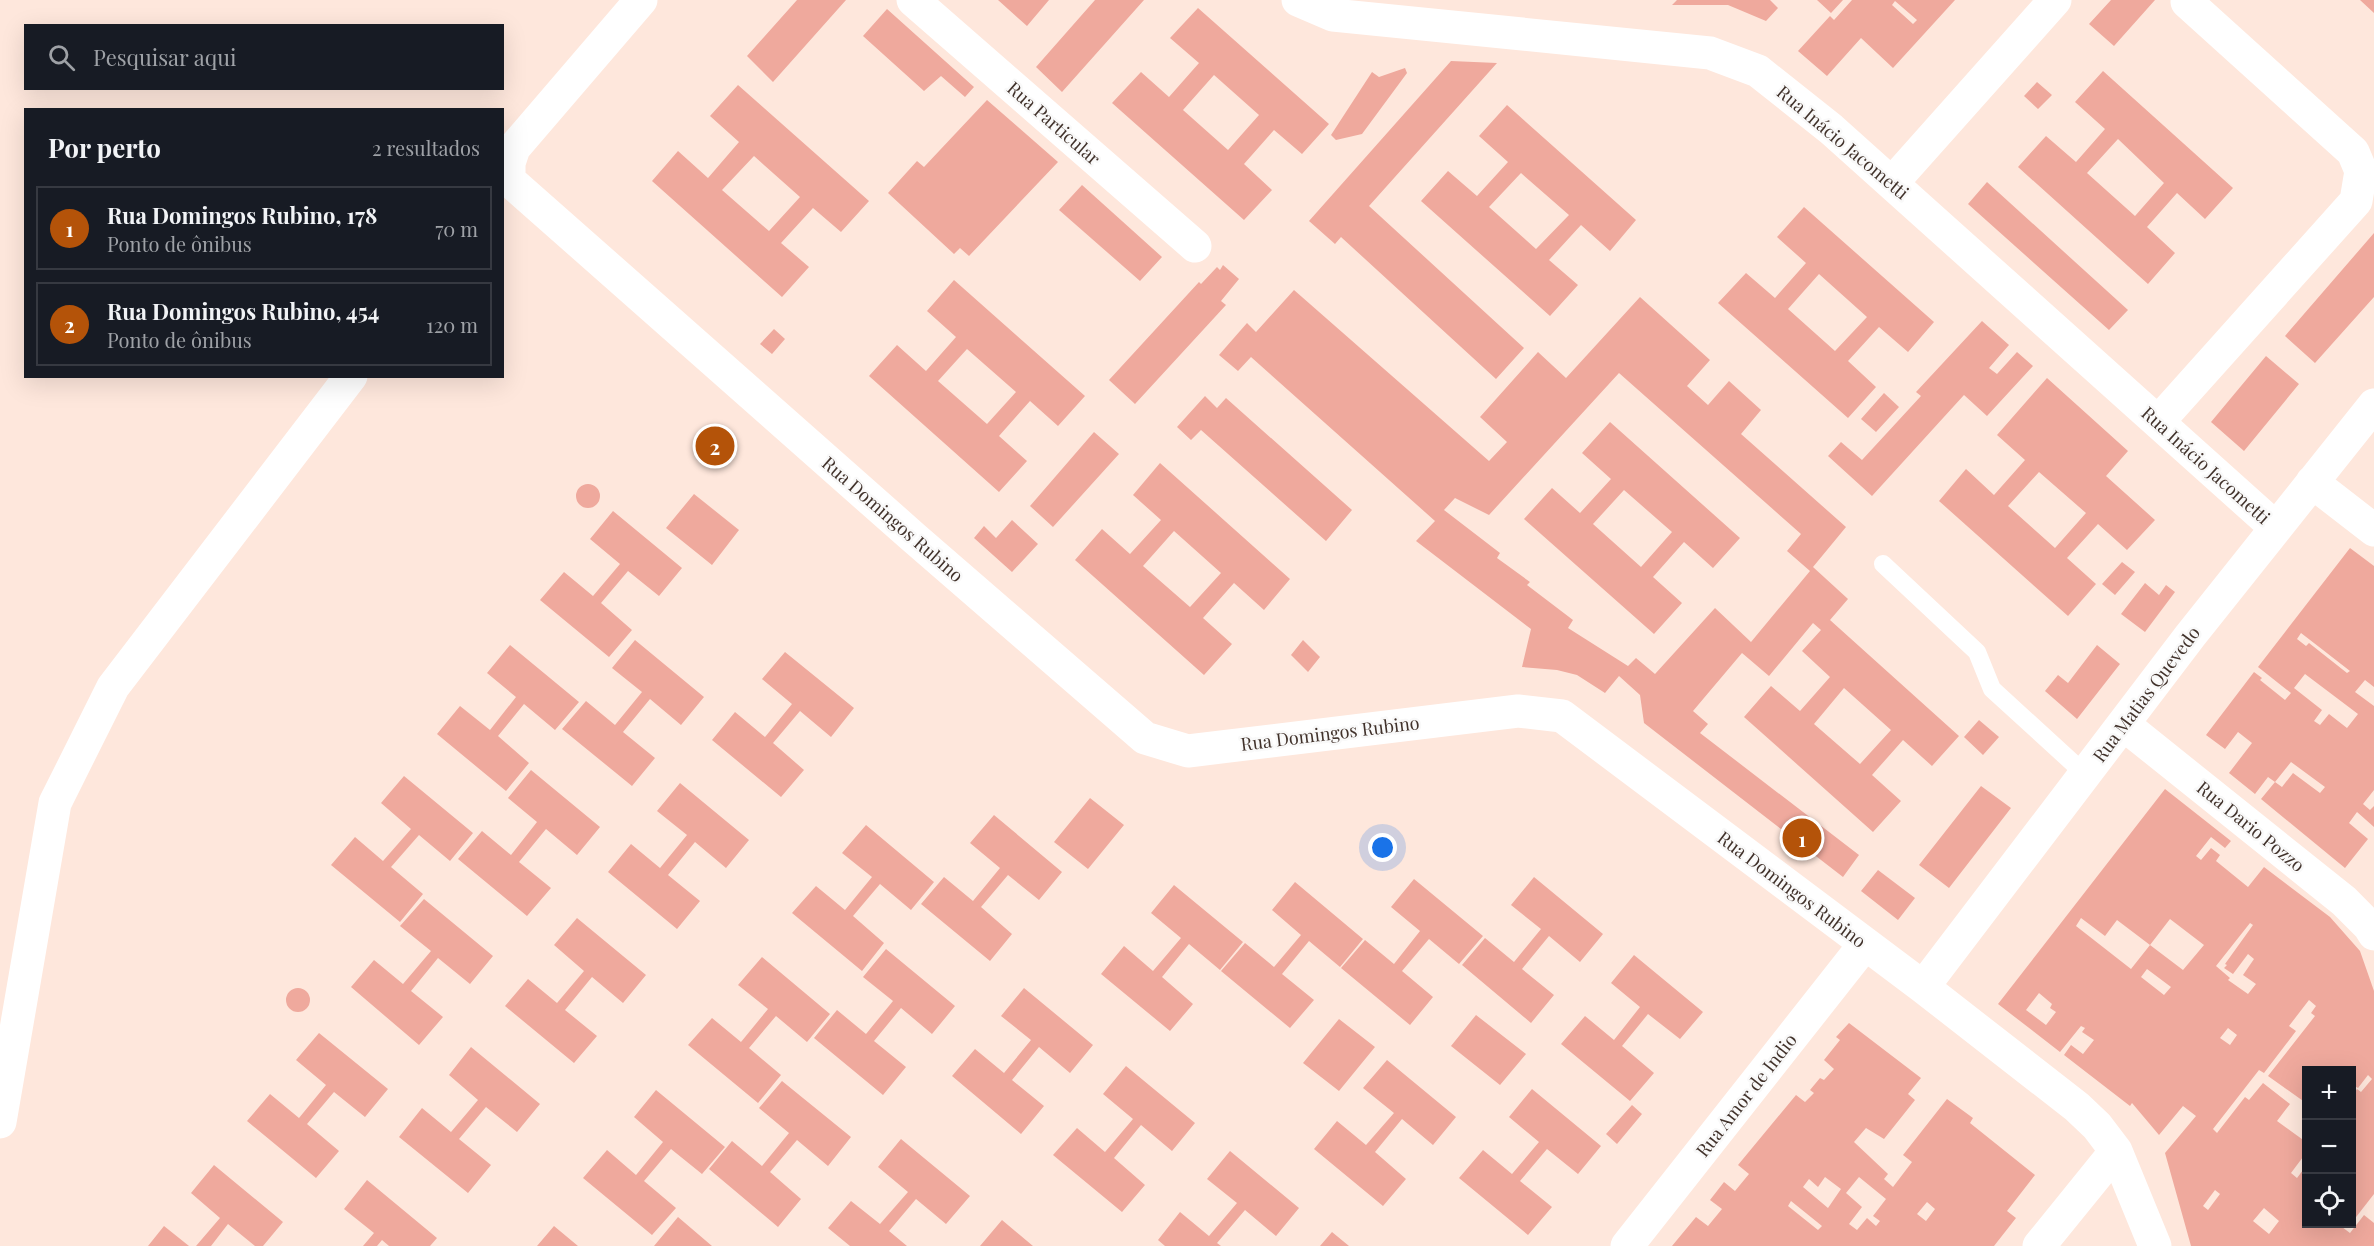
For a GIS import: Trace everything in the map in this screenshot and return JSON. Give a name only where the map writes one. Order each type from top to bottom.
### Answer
[{"type":"street","points":[[505,175],[514,148],[641,0]]},
{"type":"street","name":"Rua Particular","points":[[913,0],[1195,246]]},
{"type":"street","name":"Rua Inácio Jacometti","points":[[1298,0],[1333,15],[1710,53],[1758,71],[1832,129],[2276,528]]},
{"type":"street","points":[[1892,183],[2055,0]]},
{"type":"street","points":[[2158,422],[2356,201],[2361,171],[2353,152],[2187,2]]},
{"type":"street","name":"Rua Domingos Rubino","points":[[505,175],[626,285],[1145,738],[1188,751],[1518,711],[1562,716],[1923,987],[2077,1107],[2097,1126],[2116,1151],[2155,1246]]},
{"type":"street","points":[[0,1122],[55,802],[113,687],[349,378]]},
{"type":"street","name":"Rua Matias Quevedo","points":[[1923,987],[2123,724],[2374,405]]},
{"type":"street","points":[[2312,482],[2374,530]]},
{"type":"street","name":"Rua Dario Pozzo","points":[[2123,724],[2344,901],[2374,934]]},
{"type":"street","name":"Rua Amor de Indio","points":[[1627,1246],[1865,944]]},
{"type":"street","points":[[2039,1246],[2116,1151]]},
{"type":"lane","points":[[1883,564],[1977,652],[1992,689],[2085,774]]},
{"type":"building","points":[[797,0],[846,0],[773,82],[747,56]]},
{"type":"building","points":[[998,0],[1049,0],[1027,26]]},
{"type":"building","points":[[1095,0],[1144,0],[1062,92],[1036,67]]},
{"type":"building","points":[[1677,0],[1770,0],[1778,8],[1766,21],[1728,5],[1672,5]]},
{"type":"building","points":[[1817,0],[1843,0],[1831,13]]},
{"type":"building","points":[[1852,0],[1955,0],[1893,68],[1861,38],[1827,76],[1798,51],[1830,16],[1834,20]],"holes":[[[1895,1],[1917,20],[1913,24],[1892,5]]]},
{"type":"building","points":[[2111,0],[2155,0],[2114,46],[2089,24]]},
{"type":"building","points":[[2360,0],[2374,0],[2374,13]]},
{"type":"building","points":[[1198,8],[1329,124],[1302,154],[1274,130],[1244,164],[1272,190],[1244,220],[1112,103],[1141,72],[1169,97],[1199,63],[1170,38]],"holes":[[[1214,75],[1259,115],[1228,150],[1183,110]]]},
{"type":"building","points":[[887,9],[974,87],[965,97],[941,76],[924,91],[863,36]]},
{"type":"building","points":[[1451,61],[1497,63],[1369,206],[1524,348],[1496,379],[1341,237],[1335,244],[1309,221]]},
{"type":"building","points":[[1405,68],[1407,73],[1362,134],[1336,140],[1331,135],[1372,72],[1379,77]]},
{"type":"building","points":[[2103,71],[2233,188],[2205,219],[2177,193],[2147,227],[2175,253],[2148,284],[2018,167],[2046,136],[2076,162],[2105,129],[2075,102]],"holes":[[[2118,139],[2164,183],[2135,216],[2087,173]]]},
{"type":"building","points":[[2037,82],[2052,95],[2038,109],[2024,96]]},
{"type":"building","points":[[738,85],[869,201],[841,232],[813,208],[781,243],[809,267],[782,297],[652,181],[678,151],[708,178],[739,142],[710,116]],"holes":[[[754,156],[800,197],[769,231],[722,190]]]},
{"type":"building","points":[[987,100],[1058,162],[969,256],[960,248],[954,254],[888,193],[917,161],[924,167]]},
{"type":"building","points":[[1507,105],[1636,220],[1610,251],[1581,225],[1549,260],[1578,285],[1550,316],[1421,201],[1448,171],[1477,196],[1508,162],[1479,136]],"holes":[[[1521,173],[1569,215],[1536,249],[1489,207]]]},
{"type":"building","points":[[1987,182],[2128,310],[2109,330],[1968,204]]},
{"type":"building","points":[[1082,185],[1162,257],[1140,281],[1059,210]]},
{"type":"building","points":[[1804,207],[1934,322],[1908,352],[1879,327],[1848,361],[1876,387],[1848,418],[1718,303],[1746,273],[1775,298],[1806,263],[1777,237]],"holes":[[[1819,274],[1867,317],[1835,351],[1788,309]]]},
{"type":"building","points":[[2374,233],[2374,297],[2315,363],[2285,336]]},
{"type":"building","points":[[1223,265],[1239,279],[1221,301],[1226,305],[1135,404],[1109,380],[1199,282],[1201,284],[1217,267],[1220,270]]},
{"type":"building","points":[[954,280],[1085,396],[1058,426],[1030,401],[999,436],[1027,461],[999,492],[869,376],[897,345],[926,371],[956,337],[927,311]],"holes":[[[967,349],[1016,392],[987,424],[938,381]]]},
{"type":"building","points":[[1294,290],[1489,461],[1507,442],[1480,417],[1538,352],[1566,378],[1640,297],[1710,360],[1687,386],[1708,405],[1729,381],[1761,410],[1741,434],[1846,527],[1813,567],[1848,599],[1830,620],[1959,736],[1932,766],[1903,740],[1872,775],[1901,801],[1873,832],[1744,717],[1771,686],[1800,711],[1830,677],[1802,651],[1821,630],[1813,623],[1769,676],[1742,653],[1693,711],[1708,724],[1700,733],[1859,855],[1843,877],[1644,723],[1640,695],[1619,676],[1605,693],[1577,675],[1557,670],[1522,667],[1531,629],[1416,541],[1435,521],[1251,357],[1238,371],[1219,355],[1247,323],[1256,332]],"holes":[[[1619,373],[1801,534],[1787,551],[1810,571],[1751,642],[1715,608],[1655,674],[1636,658],[1628,666],[1568,628],[1573,620],[1527,585],[1530,582],[1497,558],[1500,553],[1444,510],[1455,498],[1489,515]],[[1844,688],[1891,730],[1860,764],[1814,724]]]},
{"type":"building","points":[[1982,321],[2009,345],[1989,368],[1997,374],[2017,352],[2033,366],[1987,416],[1964,395],[1872,496],[1828,456],[1841,442],[1862,460],[1921,396],[1916,392]]},
{"type":"building","points":[[774,329],[785,339],[772,354],[760,344]]},
{"type":"building","points":[[2266,356],[2299,384],[2244,451],[2211,422]]},
{"type":"building","points":[[2047,378],[2128,451],[2106,476],[2155,520],[2127,550],[2098,524],[2067,558],[2096,584],[2068,616],[1939,501],[1966,469],[1994,495],[2025,460],[1997,435]],"holes":[[[2039,472],[2086,513],[2055,548],[2008,506]]]},
{"type":"building","points":[[1884,393],[1899,407],[1876,432],[1861,419]]},
{"type":"building","points":[[1205,396],[1217,408],[1226,398],[1352,510],[1326,541],[1201,430],[1191,440],[1177,427]]},
{"type":"building","points":[[1610,422],[1740,538],[1713,568],[1684,542],[1653,577],[1682,603],[1654,634],[1524,519],[1552,488],[1580,513],[1611,479],[1582,453]],"holes":[[[1624,490],[1672,532],[1641,567],[1593,524]]]},
{"type":"building","points":[[1094,432],[1119,454],[1053,527],[1030,506]]},
{"type":"building","points":[[1160,463],[1290,579],[1264,610],[1234,583],[1203,618],[1232,644],[1204,675],[1075,560],[1102,529],[1130,554],[1161,520],[1133,495]],"holes":[[[1174,531],[1221,573],[1190,607],[1143,566]]]},
{"type":"building","points":[[588,484],[597,487],[600,496],[597,505],[588,508],[579,505],[576,496],[579,487]]},
{"type":"building","points":[[694,494],[739,530],[712,565],[666,528]]},
{"type":"building","points":[[613,511],[682,568],[659,596],[628,571],[601,603],[632,630],[609,657],[540,600],[564,572],[593,596],[620,564],[590,539]]},
{"type":"building","points":[[1012,520],[1038,544],[1012,572],[974,538],[984,526],[996,538]]},
{"type":"building","points":[[2350,548],[2374,566],[2374,687],[2365,680],[2355,692],[2374,706],[2374,790],[2363,804],[2370,810],[2374,806],[2374,827],[2357,812],[2349,823],[2368,839],[2345,868],[2261,799],[2275,782],[2268,777],[2255,794],[2229,773],[2252,743],[2238,732],[2225,749],[2206,735],[2254,672],[2262,678],[2260,680],[2285,700],[2291,693],[2258,667]],"holes":[[[2301,633],[2323,650],[2350,671],[2347,673],[2309,643],[2306,646],[2297,639]],[[2305,674],[2358,714],[2347,728],[2329,714],[2320,725],[2314,721],[2322,710],[2294,688]],[[2291,762],[2325,787],[2320,793],[2293,773],[2282,787],[2275,782]]]},
{"type":"building","points":[[2122,562],[2135,572],[2115,595],[2102,584]]},
{"type":"building","points":[[2145,583],[2159,595],[2166,585],[2175,592],[2145,632],[2121,614]]},
{"type":"building","points":[[635,640],[704,697],[681,725],[650,699],[623,732],[655,758],[632,786],[562,729],[586,701],[615,725],[642,692],[612,668]]},
{"type":"building","points":[[1303,640],[1320,657],[1308,672],[1291,655]]},
{"type":"building","points":[[510,645],[579,702],[555,730],[524,704],[498,736],[529,763],[506,791],[437,734],[460,706],[490,730],[516,697],[487,673]]},
{"type":"building","points":[[2097,645],[2120,664],[2077,719],[2045,691],[2058,675],[2068,683]]},
{"type":"building","points":[[785,652],[854,708],[831,737],[800,711],[773,743],[804,770],[781,797],[712,740],[735,712],[765,737],[792,704],[762,679]]},
{"type":"building","points":[[1979,720],[1999,737],[1983,755],[1964,737]]},
{"type":"building","points":[[531,770],[600,827],[577,855],[546,829],[519,862],[551,888],[527,916],[458,859],[482,831],[511,855],[537,822],[508,798]]},
{"type":"building","points":[[404,776],[473,833],[450,861],[419,835],[391,867],[423,894],[400,922],[331,865],[355,837],[383,861],[411,829],[381,803]]},
{"type":"building","points":[[680,783],[749,840],[726,868],[695,842],[668,875],[700,901],[677,929],[608,872],[631,844],[660,868],[687,835],[657,811]]},
{"type":"building","points":[[1981,786],[2011,808],[1949,888],[1919,865]]},
{"type":"building","points":[[2165,789],[2231,841],[2225,848],[2211,837],[2196,856],[2201,860],[2211,848],[2220,855],[2216,861],[2248,887],[2264,867],[2330,917],[2360,951],[2374,991],[2374,1194],[2356,1217],[2356,1090],[2361,1092],[2372,1079],[2368,1075],[2358,1088],[2356,1087],[2356,1066],[2302,1066],[2302,1100],[2268,1076],[2315,1016],[2311,1013],[2316,1006],[2309,1000],[2289,1026],[2296,1031],[2264,1073],[2259,1070],[2213,1129],[2217,1133],[2245,1097],[2249,1100],[2263,1083],[2290,1104],[2277,1121],[2302,1139],[2302,1158],[2291,1173],[2297,1178],[2302,1171],[2302,1228],[2343,1228],[2350,1233],[2364,1215],[2374,1223],[2374,1246],[2191,1246],[2165,1153],[2196,1116],[2183,1106],[2159,1135],[2132,1103],[2130,1106],[2064,1055],[2071,1045],[2083,1054],[2094,1040],[2082,1032],[2085,1028],[2081,1026],[2060,1052],[1998,1004]],"holes":[[[2081,918],[2105,936],[2117,920],[2150,945],[2131,969],[2076,926]],[[2170,919],[2204,945],[2183,970],[2150,945]],[[2250,923],[2253,925],[2224,968],[2233,974],[2248,954],[2254,959],[2243,975],[2256,984],[2248,994],[2228,980],[2230,978],[2216,966]],[[2147,969],[2171,987],[2164,995],[2141,977]],[[2039,993],[2052,1004],[2050,1008],[2056,1012],[2046,1025],[2026,1010]],[[2228,1028],[2237,1035],[2230,1045],[2220,1038]],[[2215,1190],[2220,1194],[2208,1210],[2203,1206]],[[2264,1208],[2279,1221],[2269,1234],[2253,1221]]]},
{"type":"building","points":[[1090,798],[1124,825],[1088,869],[1054,842]]},
{"type":"building","points":[[994,815],[1062,872],[1039,900],[1008,875],[981,907],[1012,934],[990,961],[921,904],[944,877],[973,901],[1000,868],[970,843]]},
{"type":"building","points":[[866,825],[934,882],[911,910],[880,884],[853,916],[884,943],[862,971],[792,913],[816,886],[845,910],[872,877],[842,853]]},
{"type":"building","points":[[1878,870],[1915,898],[1898,920],[1861,891]]},
{"type":"building","points":[[1534,877],[1603,934],[1580,962],[1549,936],[1522,969],[1554,995],[1531,1023],[1462,965],[1485,938],[1514,962],[1541,929],[1511,905]]},
{"type":"building","points":[[1414,879],[1483,936],[1459,964],[1429,939],[1402,971],[1433,997],[1410,1025],[1341,968],[1365,940],[1394,964],[1420,931],[1391,907]]},
{"type":"building","points":[[1295,882],[1363,939],[1340,967],[1309,941],[1282,974],[1314,1000],[1290,1028],[1221,971],[1245,943],[1274,967],[1301,935],[1272,910]]},
{"type":"building","points":[[1174,885],[1243,942],[1220,970],[1189,944],[1162,977],[1193,1004],[1170,1031],[1101,974],[1124,946],[1153,971],[1181,938],[1151,913]]},
{"type":"building","points":[[424,899],[493,956],[470,984],[438,958],[411,991],[443,1017],[419,1045],[351,987],[374,960],[403,984],[431,951],[400,926]]},
{"type":"building","points":[[577,918],[646,975],[623,1003],[592,977],[565,1010],[597,1036],[574,1063],[505,1006],[528,979],[557,1003],[584,971],[554,945]]},
{"type":"building","points":[[886,949],[955,1006],[932,1034],[901,1008],[874,1041],[906,1067],[883,1095],[814,1038],[837,1010],[866,1034],[893,1001],[863,977]]},
{"type":"building","points":[[1634,955],[1703,1012],[1680,1039],[1648,1014],[1622,1046],[1654,1073],[1630,1101],[1561,1044],[1585,1016],[1614,1040],[1640,1007],[1611,983]]},
{"type":"building","points":[[762,957],[830,1014],[807,1042],[776,1016],[749,1048],[781,1075],[758,1103],[688,1045],[712,1018],[741,1042],[768,1009],[738,985]]},
{"type":"building","points":[[298,988],[307,991],[310,1000],[307,1009],[298,1012],[289,1009],[286,1000],[289,991]]},
{"type":"building","points":[[1024,988],[1093,1045],[1070,1073],[1039,1047],[1012,1080],[1044,1106],[1021,1134],[952,1076],[975,1049],[1004,1073],[1031,1040],[1001,1016]]},
{"type":"building","points":[[1476,1015],[1526,1054],[1500,1085],[1451,1046]]},
{"type":"building","points":[[1339,1019],[1375,1047],[1339,1091],[1303,1063]]},
{"type":"building","points":[[1849,1023],[1921,1078],[1908,1094],[1915,1100],[1884,1139],[1866,1128],[1854,1142],[1888,1174],[1884,1179],[1893,1187],[1912,1162],[1903,1155],[1947,1099],[1973,1118],[1970,1123],[2035,1175],[2007,1211],[2016,1218],[1994,1246],[1672,1246],[1696,1217],[1708,1226],[1722,1209],[1710,1200],[1724,1182],[1735,1191],[1749,1174],[1738,1165],[1796,1095],[1805,1102],[1814,1093],[1810,1090],[1820,1078],[1824,1080],[1834,1069],[1824,1060],[1840,1040],[1836,1037]],"holes":[[[1825,1177],[1841,1189],[1828,1208],[1803,1187],[1809,1179],[1818,1187]],[[1859,1177],[1886,1199],[1873,1216],[1880,1221],[1876,1226],[1867,1218],[1857,1230],[1849,1224],[1862,1207],[1846,1193]],[[1791,1201],[1822,1226],[1818,1230],[1788,1206]],[[1927,1202],[1935,1209],[1926,1221],[1917,1214]]]},
{"type":"building","points":[[319,1033],[388,1089],[365,1117],[334,1092],[307,1124],[339,1151],[316,1178],[247,1121],[270,1094],[299,1118],[326,1085],[296,1060]]},
{"type":"building","points":[[471,1047],[540,1104],[517,1132],[486,1107],[459,1139],[491,1165],[468,1193],[399,1137],[422,1108],[451,1132],[478,1100],[449,1075]]},
{"type":"building","points":[[1387,1060],[1456,1117],[1433,1145],[1402,1119],[1375,1152],[1406,1179],[1383,1206],[1314,1149],[1337,1121],[1366,1145],[1394,1113],[1363,1088]]},
{"type":"building","points":[[1126,1066],[1195,1123],[1172,1151],[1141,1125],[1114,1158],[1145,1185],[1122,1212],[1053,1155],[1077,1128],[1105,1152],[1133,1119],[1103,1094]]},
{"type":"building","points":[[782,1081],[851,1137],[828,1166],[797,1140],[770,1172],[801,1199],[778,1227],[709,1169],[732,1141],[762,1166],[789,1133],[759,1108]]},
{"type":"building","points":[[1532,1089],[1601,1146],[1578,1174],[1547,1149],[1520,1181],[1552,1207],[1528,1235],[1459,1178],[1483,1150],[1512,1174],[1539,1142],[1509,1117]]},
{"type":"building","points":[[656,1090],[725,1147],[702,1174],[671,1149],[644,1181],[676,1208],[652,1235],[583,1178],[607,1150],[636,1175],[663,1142],[634,1117]]},
{"type":"building","points":[[1632,1105],[1642,1114],[1617,1144],[1606,1134]]},
{"type":"building","points":[[901,1139],[970,1196],[946,1224],[916,1199],[889,1231],[907,1246],[850,1246],[828,1228],[851,1201],[880,1224],[908,1192],[878,1167]]},
{"type":"building","points":[[1230,1151],[1299,1208],[1276,1236],[1245,1210],[1217,1243],[1221,1246],[1165,1246],[1158,1240],[1180,1212],[1209,1236],[1237,1203],[1207,1179]]},
{"type":"building","points":[[214,1165],[283,1222],[263,1246],[255,1246],[228,1224],[211,1246],[196,1246],[220,1218],[191,1193]]},
{"type":"building","points":[[367,1180],[437,1238],[430,1246],[389,1246],[382,1240],[377,1246],[363,1246],[374,1233],[344,1209]]},
{"type":"building","points":[[678,1217],[712,1246],[654,1246]]},
{"type":"building","points":[[1002,1220],[1033,1246],[980,1246]]},
{"type":"building","points":[[164,1226],[189,1246],[148,1246]]},
{"type":"building","points":[[554,1226],[578,1246],[537,1246]]},
{"type":"building","points":[[1332,1232],[1349,1246],[1320,1246]]},
{"type":"place","name":"Rua Domingos Rubino, 454","points":[[715,446]]},
{"type":"place","name":"Rua Domingos Rubino, 178","points":[[1802,838]]}]
